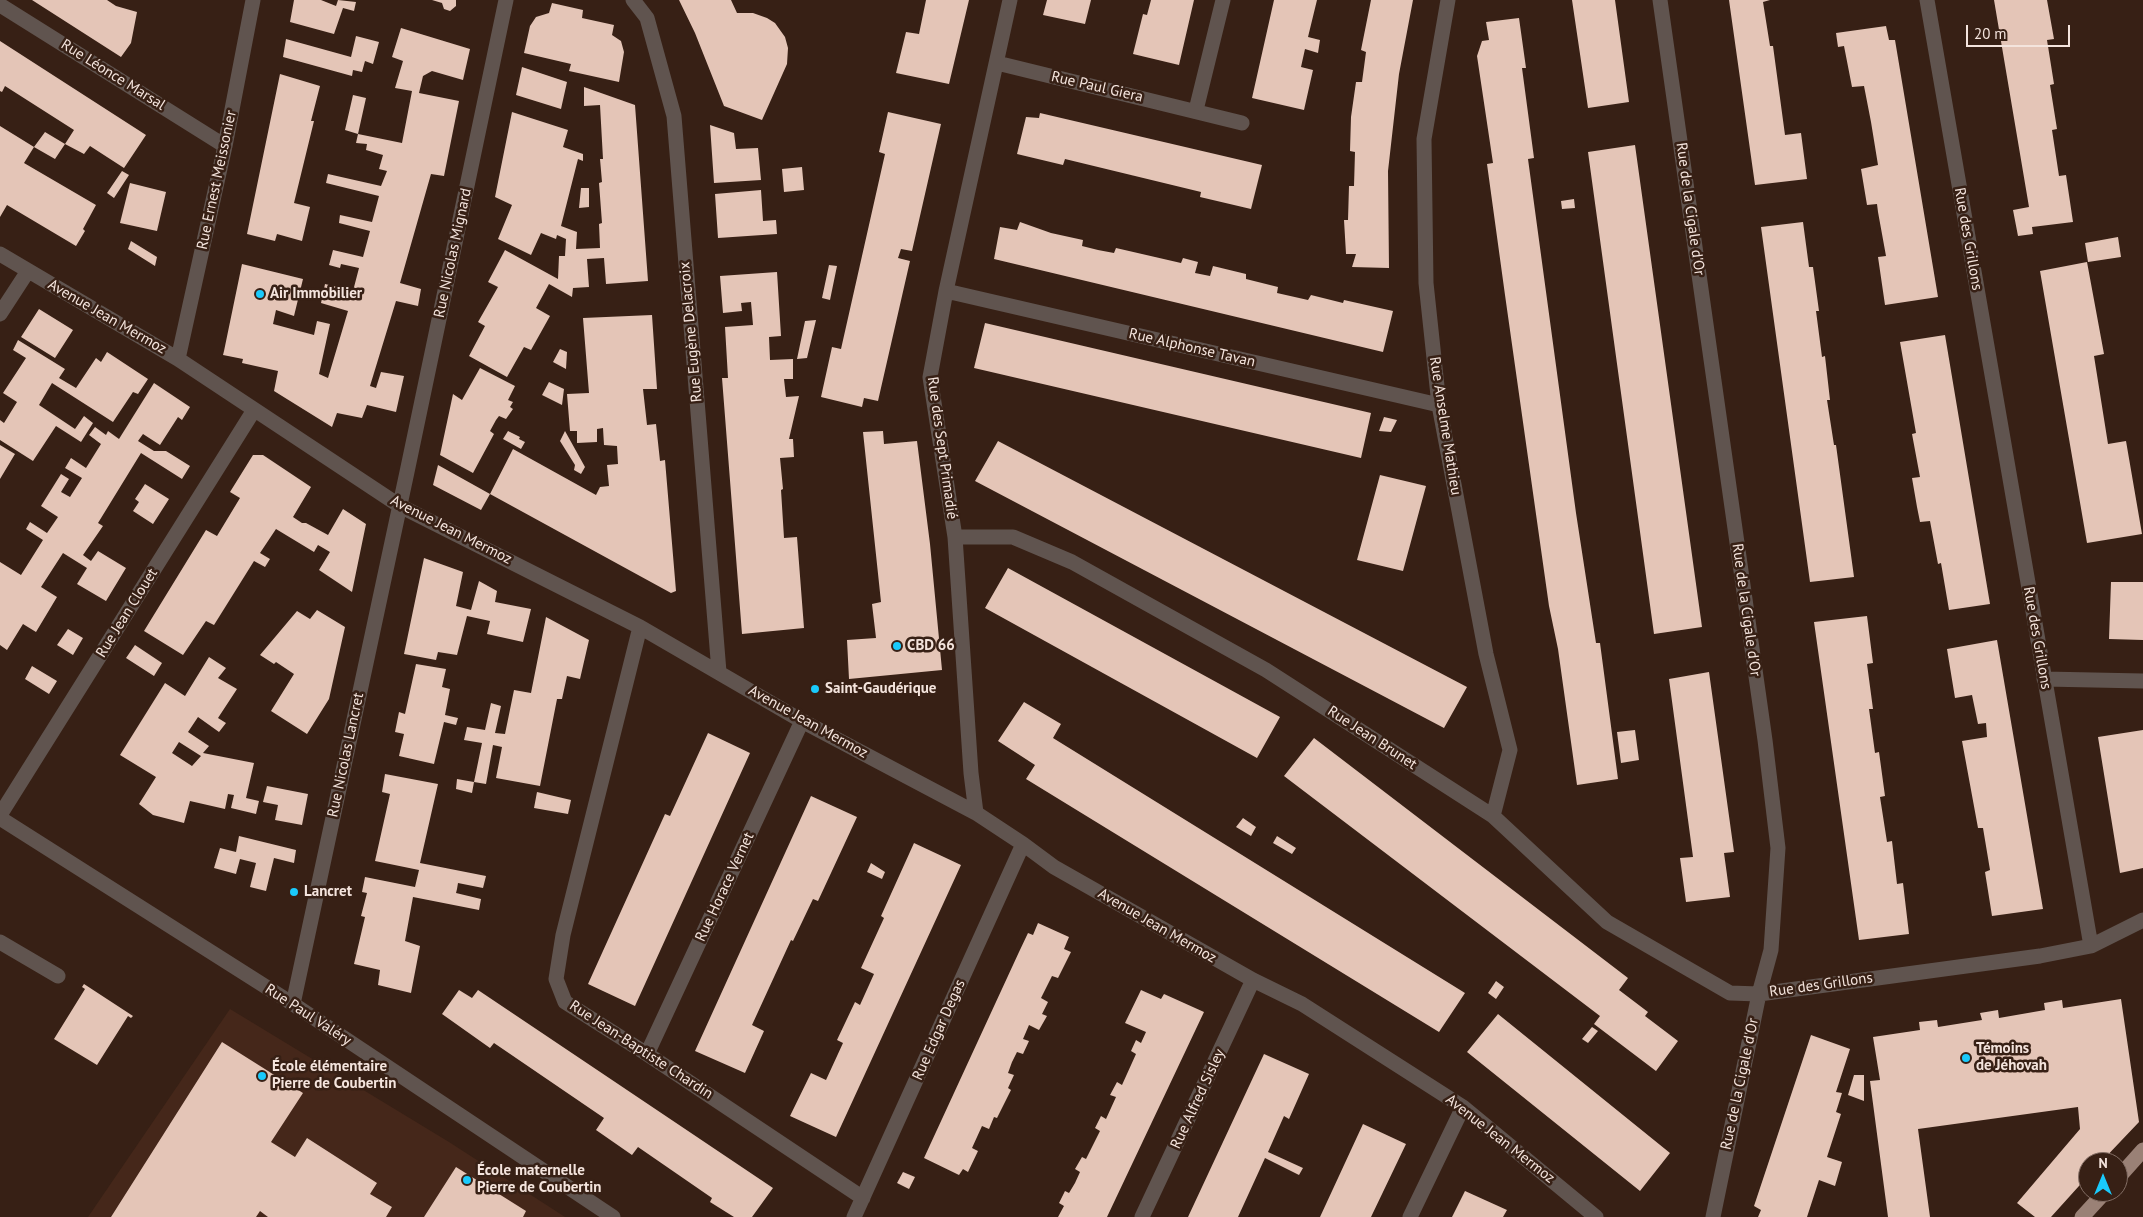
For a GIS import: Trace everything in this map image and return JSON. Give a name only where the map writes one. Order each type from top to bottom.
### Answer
[{"type":"main road","points":[[2128,1167],[2143,1150]]},
{"type":"main road","points":[[2082,1217],[2096,1202]]},
{"type":"street","name":"Rue Ernest Meissonier","points":[[178,359],[225,146],[253,0]]},
{"type":"street","name":"Rue Nicolas Mignard","points":[[400,506],[506,0]]},
{"type":"street","name":"Rue Eugène Delacroix","points":[[633,0],[647,18],[674,116],[720,672]]},
{"type":"street","name":"Rue des Sept Primadié","points":[[976,813],[971,773],[955,537],[930,377],[946,291],[1010,0]]},
{"type":"street","points":[[1196,110],[1223,0]]},
{"type":"street","name":"Rue Anselme Mathieu","points":[[1448,0],[1424,139],[1426,283],[1439,405],[1486,654],[1510,750],[1492,816]]},
{"type":"street","name":"Rue de la Cigale d'Or","points":[[1660,0],[1765,740],[1778,848],[1771,950],[1759,994],[1713,1217]]},
{"type":"street","name":"Rue des Grillons","points":[[1759,994],[2040,956],[2091,946],[1927,0]]},
{"type":"street","name":"Rue Léonce Marsal","points":[[0,5],[225,146]]},
{"type":"street","name":"Rue Paul Giera","points":[[997,63],[1196,110],[1242,123]]},
{"type":"street","name":"Avenue Jean Mermoz","points":[[0,254],[178,359],[400,506],[640,627],[802,721],[976,813],[1023,844],[1054,868],[1253,980],[1302,1004],[1463,1107],[1596,1217]]},
{"type":"street","points":[[0,314],[28,271]]},
{"type":"street","name":"Rue Alphonse Tavan","points":[[946,291],[1439,405]]},
{"type":"street","name":"Rue Jean Clouet","points":[[0,817],[254,410]]},
{"type":"street","name":"Rue Nicolas Lancret","points":[[293,1004],[400,506]]},
{"type":"street","name":"Rue Jean Brunet","points":[[955,537],[1013,537],[1072,562],[1266,670],[1492,816],[1607,922],[1730,992],[1759,994]]},
{"type":"street","name":"Rue Jean-Baptiste Chardin","points":[[640,627],[566,925],[556,979],[565,1002],[647,1054],[863,1198]]},
{"type":"street","points":[[2044,678],[2143,681]]},
{"type":"street","name":"Rue Horace Vernet","points":[[647,1054],[802,721]]},
{"type":"street","name":"Rue Paul Valéry","points":[[0,817],[293,1004],[613,1217]]},
{"type":"street","name":"Rue Edgar Degas","points":[[854,1217],[1023,844]]},
{"type":"street","points":[[2091,946],[2143,920]]},
{"type":"street","points":[[0,942],[58,976]]},
{"type":"street","name":"Rue Alfred Sisley","points":[[1142,1217],[1253,980]]},
{"type":"street","points":[[1410,1217],[1463,1107]]},
{"type":"shaded area","name":"École élémentaire Pierre de Coubertin","points":[[230,1009],[449,1142],[565,1217],[88,1217]]},
{"type":"building","points":[[32,0],[107,0],[116,6],[137,12],[131,43],[121,57]]},
{"type":"building","points":[[294,0],[321,0],[336,6],[338,0],[356,2],[354,11],[343,8],[334,34],[290,22]]},
{"type":"building","points":[[432,0],[456,0],[456,6],[450,11],[444,9],[442,3]]},
{"type":"building","points":[[679,0],[731,0],[737,13],[753,13],[767,18],[775,23],[785,37],[788,48],[787,64],[762,120],[724,106],[695,33]]},
{"type":"building","points":[[926,0],[969,0],[949,84],[896,73],[906,32],[919,34]]},
{"type":"building","points":[[1047,0],[1091,0],[1085,24],[1043,15]]},
{"type":"building","points":[[1151,0],[1194,0],[1179,65],[1133,54],[1143,14],[1147,15]]},
{"type":"building","points":[[1274,0],[1317,0],[1308,37],[1320,40],[1318,53],[1305,49],[1301,67],[1313,70],[1304,110],[1252,98]]},
{"type":"building","points":[[1371,0],[1413,0],[1399,74],[1388,171],[1389,268],[1352,267],[1356,254],[1346,254],[1344,220],[1348,220],[1349,186],[1354,186],[1355,152],[1350,151],[1351,117],[1356,82],[1362,82],[1366,52],[1361,50]]},
{"type":"building","points":[[1572,0],[1615,0],[1629,102],[1588,108]]},
{"type":"building","points":[[1729,0],[1770,0],[1763,2],[1770,46],[1773,46],[1785,135],[1801,133],[1807,179],[1755,185]]},
{"type":"building","points":[[1994,0],[2047,0],[2054,39],[2047,40],[2054,84],[2050,85],[2057,129],[2052,130],[2059,176],[2066,175],[2073,222],[2032,227],[2033,234],[2018,236],[2013,210],[2029,207]]},
{"type":"building","points":[[552,3],[583,10],[582,18],[614,25],[612,35],[621,41],[624,52],[619,82],[569,71],[571,64],[524,53],[530,26],[536,17],[549,13]]},
{"type":"building","points":[[1519,18],[1526,68],[1522,68],[1534,158],[1528,159],[1576,513],[1596,643],[1600,643],[1618,779],[1577,785],[1558,649],[1549,606],[1487,164],[1493,163],[1477,56],[1482,41],[1489,40],[1486,22]]},
{"type":"building","points":[[1886,26],[1889,40],[1895,40],[1938,297],[1885,305],[1878,257],[1886,256],[1877,204],[1867,205],[1861,169],[1878,165],[1871,122],[1864,86],[1852,87],[1844,46],[1838,47],[1836,33]]},
{"type":"building","points":[[401,28],[470,49],[463,80],[432,71],[423,76],[419,93],[459,101],[444,176],[431,174],[400,283],[421,289],[418,306],[396,301],[370,386],[376,388],[381,372],[404,376],[396,412],[367,405],[362,418],[337,413],[332,427],[274,391],[278,371],[242,363],[243,359],[223,355],[242,264],[303,279],[294,316],[276,310],[273,324],[314,335],[317,321],[330,324],[319,374],[328,378],[348,311],[321,303],[325,284],[353,291],[359,268],[341,264],[340,268],[329,265],[333,250],[363,257],[370,231],[339,223],[340,215],[372,222],[379,196],[326,183],[328,174],[381,186],[387,171],[379,169],[383,155],[366,150],[367,144],[356,143],[358,134],[402,143],[412,91],[395,88],[403,61],[392,57]]},
{"type":"building","points":[[356,36],[379,42],[373,64],[365,61],[362,72],[353,70],[352,76],[283,57],[286,39],[351,57]]},
{"type":"building","points":[[0,41],[146,135],[124,168],[90,146],[84,154],[65,144],[74,130],[5,86],[2,92],[0,91]]},
{"type":"building","points":[[522,67],[567,82],[561,109],[516,95]]},
{"type":"building","points":[[280,74],[320,86],[311,121],[314,121],[294,203],[310,207],[302,241],[277,234],[275,241],[247,234]]},
{"type":"building","points":[[584,87],[635,105],[648,281],[606,284],[604,258],[587,259],[589,287],[573,288],[572,297],[549,284],[536,308],[550,316],[531,350],[524,347],[507,377],[469,356],[485,326],[478,322],[498,287],[488,282],[505,250],[558,279],[559,256],[565,256],[566,239],[557,235],[556,239],[541,233],[531,255],[498,239],[512,205],[495,197],[512,112],[568,130],[563,147],[583,154],[583,161],[578,159],[561,226],[577,232],[576,249],[600,248],[599,224],[602,223],[599,183],[602,182],[600,159],[603,159],[600,105],[584,106]]},
{"type":"building","points":[[353,95],[366,98],[358,134],[345,130]]},
{"type":"building","points":[[888,112],[941,124],[912,251],[901,249],[898,258],[910,261],[878,401],[864,398],[862,407],[821,397],[832,347],[841,349],[885,154],[879,152]]},
{"type":"building","points":[[1040,113],[1262,165],[1251,209],[1200,197],[1201,192],[1065,159],[1063,165],[1017,154],[1026,117],[1039,118]]},
{"type":"building","points":[[710,125],[734,133],[736,149],[758,148],[761,180],[714,183]]},
{"type":"building","points":[[0,126],[34,147],[24,163],[96,205],[83,229],[85,231],[76,246],[7,205],[0,217]]},
{"type":"building","points":[[45,132],[65,144],[55,159],[34,147]]},
{"type":"building","points":[[1635,145],[1702,627],[1654,634],[1588,152]]},
{"type":"building","points":[[802,167],[804,190],[784,192],[782,169]]},
{"type":"building","points":[[122,171],[129,175],[114,198],[107,193]]},
{"type":"building","points":[[130,183],[166,192],[157,231],[120,223]]},
{"type":"building","points":[[581,188],[589,188],[589,207],[579,208]]},
{"type":"building","points":[[761,190],[763,221],[776,220],[777,234],[718,238],[715,194]]},
{"type":"building","points":[[1574,199],[1575,208],[1562,209],[1561,201]]},
{"type":"building","points":[[1020,222],[1051,233],[1083,240],[1082,246],[1098,250],[1114,253],[1116,248],[1181,263],[1183,258],[1198,262],[1195,273],[1210,276],[1213,266],[1246,274],[1246,279],[1278,287],[1277,293],[1308,300],[1311,295],[1343,303],[1344,300],[1393,311],[1383,352],[994,259],[1000,227],[1017,230]]},
{"type":"building","points":[[1803,222],[1809,267],[1813,267],[1819,311],[1816,311],[1822,357],[1825,356],[1830,400],[1827,400],[1834,445],[1836,445],[1854,577],[1810,582],[1761,227]]},
{"type":"building","points":[[2118,237],[2121,257],[2088,262],[2085,243]]},
{"type":"building","points":[[131,241],[157,257],[155,266],[128,249]]},
{"type":"building","points":[[2087,262],[2104,354],[2094,356],[2108,444],[2126,441],[2142,534],[2087,543],[2040,271]]},
{"type":"building","points":[[829,265],[837,266],[830,300],[822,298]]},
{"type":"building","points":[[777,272],[781,336],[769,337],[770,360],[793,359],[793,379],[784,379],[786,397],[799,396],[789,439],[793,439],[794,457],[780,458],[784,538],[797,537],[804,628],[742,634],[722,378],[728,378],[725,327],[753,325],[751,302],[741,303],[742,311],[723,313],[720,276]]},
{"type":"building","points":[[39,309],[73,330],[55,358],[21,337]]},
{"type":"building","points":[[652,315],[657,389],[643,389],[647,425],[656,424],[660,461],[665,460],[676,591],[671,593],[490,494],[513,449],[596,495],[600,487],[609,486],[607,465],[618,464],[617,446],[604,445],[603,428],[597,429],[597,442],[577,443],[577,431],[570,431],[567,394],[589,393],[583,318]]},
{"type":"building","points":[[816,320],[807,358],[797,359],[805,321]]},
{"type":"building","points":[[985,323],[1371,413],[1361,458],[974,368]]},
{"type":"building","points":[[1945,335],[1990,604],[1949,610],[1941,563],[1938,564],[1930,521],[1920,522],[1917,507],[1912,478],[1920,477],[1912,434],[1916,433],[1900,342]]},
{"type":"building","points":[[18,340],[65,369],[59,378],[76,388],[96,358],[101,362],[107,352],[148,379],[138,394],[133,392],[113,422],[52,383],[39,405],[75,429],[84,416],[93,423],[81,442],[56,426],[33,461],[0,440],[0,420],[4,423],[17,402],[3,393],[26,358],[13,350]]},
{"type":"building","points":[[560,349],[567,352],[566,369],[553,362]]},
{"type":"building","points":[[480,368],[515,386],[508,400],[513,402],[510,407],[513,409],[506,419],[499,416],[496,420],[490,431],[494,434],[473,473],[440,455],[453,394],[462,400]]},
{"type":"building","points":[[549,382],[564,389],[562,405],[542,395]]},
{"type":"building","points":[[154,383],[190,407],[182,420],[178,417],[160,445],[143,434],[138,441],[154,451],[166,451],[190,466],[182,479],[141,453],[98,523],[103,526],[83,555],[91,561],[98,551],[126,568],[106,601],[77,584],[87,568],[63,553],[41,587],[57,597],[36,632],[23,624],[7,650],[0,645],[0,562],[21,575],[43,540],[26,529],[30,522],[47,533],[58,517],[41,506],[61,474],[69,479],[61,492],[70,497],[82,478],[65,468],[71,458],[86,468],[101,444],[89,435],[95,427],[106,435],[108,431],[119,439]]},
{"type":"building","points":[[1384,417],[1397,420],[1391,432],[1379,431]]},
{"type":"building","points":[[508,431],[525,442],[521,449],[503,439]]},
{"type":"building","points":[[565,431],[585,467],[581,474],[574,470],[575,465],[560,441]]},
{"type":"building","points":[[883,431],[884,444],[917,441],[930,544],[942,670],[849,679],[847,640],[876,638],[872,604],[881,602],[863,432]]},
{"type":"building","points":[[998,441],[1467,687],[1444,728],[975,481]]},
{"type":"building","points":[[0,445],[15,454],[0,479]]},
{"type":"building","points":[[253,455],[263,455],[311,487],[293,517],[302,523],[306,523],[328,535],[343,509],[366,524],[352,592],[319,570],[330,552],[318,545],[314,552],[276,529],[260,553],[270,559],[265,567],[254,561],[214,625],[206,621],[183,655],[144,631],[206,530],[217,536],[240,498],[230,492]]},
{"type":"building","points":[[438,465],[490,494],[481,510],[433,485]]},
{"type":"building","points":[[1380,475],[1426,486],[1403,571],[1357,560]]},
{"type":"building","points":[[145,484],[169,499],[153,524],[133,511],[139,502],[135,499]]},
{"type":"building","points":[[424,558],[463,572],[456,606],[471,610],[479,581],[497,591],[495,602],[531,609],[523,642],[487,634],[490,621],[467,616],[457,655],[438,652],[436,660],[404,654]]},
{"type":"building","points":[[1008,568],[1280,717],[1257,758],[985,608]]},
{"type":"building","points":[[2111,582],[2143,582],[2143,640],[2109,639]]},
{"type":"building","points":[[317,610],[345,627],[329,699],[307,734],[271,711],[294,674],[276,662],[274,664],[260,655],[297,611],[310,619]]},
{"type":"building","points":[[1867,616],[1873,663],[1867,664],[1873,709],[1869,709],[1875,753],[1879,752],[1885,796],[1880,797],[1887,842],[1892,841],[1897,884],[1903,883],[1909,934],[1859,940],[1814,622]]},
{"type":"building","points":[[546,617],[589,640],[580,679],[567,676],[562,699],[557,699],[540,786],[496,778],[502,747],[493,745],[486,784],[474,782],[482,743],[464,740],[467,727],[485,730],[491,703],[501,706],[495,733],[505,734],[514,690],[531,693]]},
{"type":"building","points":[[68,629],[83,638],[73,655],[57,645]]},
{"type":"building","points":[[1997,640],[2043,909],[1992,916],[1985,872],[1990,870],[1983,828],[1978,828],[1962,741],[1987,737],[1986,723],[1978,724],[1972,695],[1955,698],[1947,649]]},
{"type":"building","points":[[135,645],[162,663],[154,676],[126,658]]},
{"type":"building","points":[[209,657],[226,668],[218,678],[237,689],[218,718],[226,723],[219,732],[198,717],[188,732],[209,746],[203,753],[254,763],[246,798],[259,801],[256,814],[231,808],[234,795],[228,794],[225,809],[190,801],[184,823],[153,815],[139,804],[156,777],[120,755],[165,683],[185,696]],"holes":[[[179,742],[201,756],[192,766],[172,753]]]},
{"type":"building","points":[[416,664],[446,669],[442,687],[450,689],[445,715],[458,718],[456,725],[444,722],[434,764],[399,756],[404,734],[395,732],[399,712],[405,714]]},
{"type":"building","points":[[32,666],[57,681],[49,694],[25,679]]},
{"type":"building","points":[[1709,672],[1734,852],[1724,853],[1730,897],[1686,902],[1680,858],[1693,857],[1669,679]]},
{"type":"building","points":[[1024,702],[1061,724],[1053,738],[1465,993],[1439,1032],[1026,779],[1035,765],[998,741]]},
{"type":"building","points":[[1635,730],[1639,760],[1621,763],[1617,732]]},
{"type":"building","points":[[2143,730],[2143,868],[2120,873],[2098,737]]},
{"type":"building","points":[[708,733],[750,753],[635,1006],[588,984],[665,814],[670,816]]},
{"type":"building","points":[[1314,738],[1628,978],[1619,990],[1648,1012],[1645,1016],[1678,1041],[1656,1071],[1594,1024],[1600,1016],[1284,776]]},
{"type":"building","points":[[385,774],[438,784],[420,863],[486,876],[483,888],[458,883],[456,893],[481,899],[479,910],[413,897],[405,941],[420,946],[411,993],[378,985],[380,970],[354,964],[365,917],[361,916],[367,893],[362,892],[365,877],[415,887],[419,870],[375,861],[390,794],[382,792]]},
{"type":"building","points":[[457,779],[474,782],[472,793],[456,789]]},
{"type":"building","points":[[267,786],[308,794],[302,825],[275,820],[278,805],[263,802]]},
{"type":"building","points":[[537,792],[571,800],[568,814],[534,808]]},
{"type":"building","points":[[811,796],[857,817],[818,901],[813,899],[793,941],[791,940],[752,1025],[764,1031],[745,1073],[695,1051]]},
{"type":"building","points":[[1243,818],[1256,827],[1251,836],[1236,827]]},
{"type":"building","points":[[239,836],[296,850],[294,863],[274,858],[266,891],[250,887],[256,863],[240,859],[236,874],[214,868],[220,848],[236,852]]},
{"type":"building","points":[[1277,836],[1296,848],[1292,854],[1273,843]]},
{"type":"building","points":[[914,843],[961,865],[836,1137],[790,1116],[811,1073],[826,1080],[843,1043],[837,1040],[855,1002],[860,1005],[874,974],[861,968],[884,918],[881,916]]},
{"type":"building","points":[[871,863],[885,872],[882,879],[867,872]]},
{"type":"building","points":[[1038,923],[1069,937],[1064,949],[1071,952],[1058,978],[1052,976],[1041,998],[1048,1002],[1042,1014],[1047,1016],[1039,1030],[1029,1025],[1023,1039],[1029,1041],[1023,1054],[1017,1052],[1012,1062],[1008,1073],[1014,1075],[1008,1088],[1011,1090],[997,1118],[994,1117],[989,1129],[982,1126],[972,1148],[978,1151],[968,1172],[963,1169],[959,1175],[924,1158],[1028,933],[1033,935]]},
{"type":"building","points":[[1496,981],[1504,987],[1496,999],[1488,993]]},
{"type":"building","points":[[84,984],[133,1016],[131,1018],[128,1016],[97,1065],[54,1039],[85,989],[82,987]]},
{"type":"building","points":[[459,990],[472,998],[478,990],[773,1188],[752,1217],[734,1217],[710,1202],[712,1198],[638,1147],[632,1155],[596,1130],[604,1118],[494,1043],[490,1048],[442,1014]]},
{"type":"building","points":[[1141,990],[1161,999],[1164,994],[1204,1012],[1107,1217],[1058,1217],[1064,1206],[1059,1203],[1065,1191],[1069,1193],[1080,1172],[1075,1169],[1082,1157],[1086,1159],[1100,1131],[1095,1128],[1101,1116],[1106,1119],[1116,1097],[1110,1095],[1117,1082],[1122,1085],[1136,1054],[1131,1051],[1136,1040],[1141,1043],[1146,1032],[1125,1023]]},
{"type":"building","points":[[2121,999],[2139,1122],[2110,1152],[2078,1152],[2078,1187],[2051,1217],[2035,1217],[2017,1203],[2080,1129],[2078,1107],[1918,1129],[1930,1217],[1888,1217],[1870,1081],[1880,1080],[1873,1037],[1920,1030],[1919,1022],[1937,1020],[1938,1027],[1982,1020],[1980,1013],[1998,1010],[1999,1018],[2045,1010],[2044,1003],[2062,1000],[2063,1008]]},
{"type":"building","points":[[1498,1014],[1670,1153],[1640,1191],[1467,1052]]},
{"type":"building","points":[[1592,1027],[1598,1031],[1588,1043],[1582,1039]]},
{"type":"building","points":[[1811,1035],[1850,1049],[1836,1092],[1842,1093],[1836,1112],[1841,1114],[1827,1157],[1842,1162],[1835,1186],[1819,1180],[1807,1217],[1758,1217],[1761,1210],[1754,1206]]},
{"type":"building","points":[[222,1042],[303,1093],[271,1142],[295,1157],[307,1138],[377,1183],[370,1194],[392,1207],[386,1217],[268,1217],[260,1211],[256,1217],[111,1217]]},
{"type":"building","points":[[1264,1054],[1309,1074],[1289,1119],[1284,1116],[1268,1152],[1303,1168],[1299,1175],[1265,1158],[1238,1217],[1188,1217]]},
{"type":"building","points":[[1854,1075],[1864,1075],[1864,1101],[1848,1095]]},
{"type":"building","points":[[1363,1124],[1406,1144],[1371,1217],[1320,1217]]},
{"type":"building","points":[[456,1167],[526,1211],[523,1217],[424,1217]]},
{"type":"building","points":[[903,1172],[915,1177],[909,1189],[897,1183]]},
{"type":"building","points":[[1465,1191],[1507,1210],[1503,1217],[1452,1217]]},
{"type":"place","name":"Air Immobilier","points":[[260,294]]},
{"type":"place","name":"CBD 66","points":[[897,646]]},
{"type":"place","name":"Saint-Gaudérique","points":[[815,689]]},
{"type":"place","name":"Lancret","points":[[294,892]]},
{"type":"place","name":"Témoins de Jéhovah","points":[[1966,1058]]},
{"type":"place","name":"École élémentaire Pierre de Coubertin","points":[[262,1076]]},
{"type":"place","name":"École maternelle Pierre de Coubertin","points":[[467,1180]]}]
